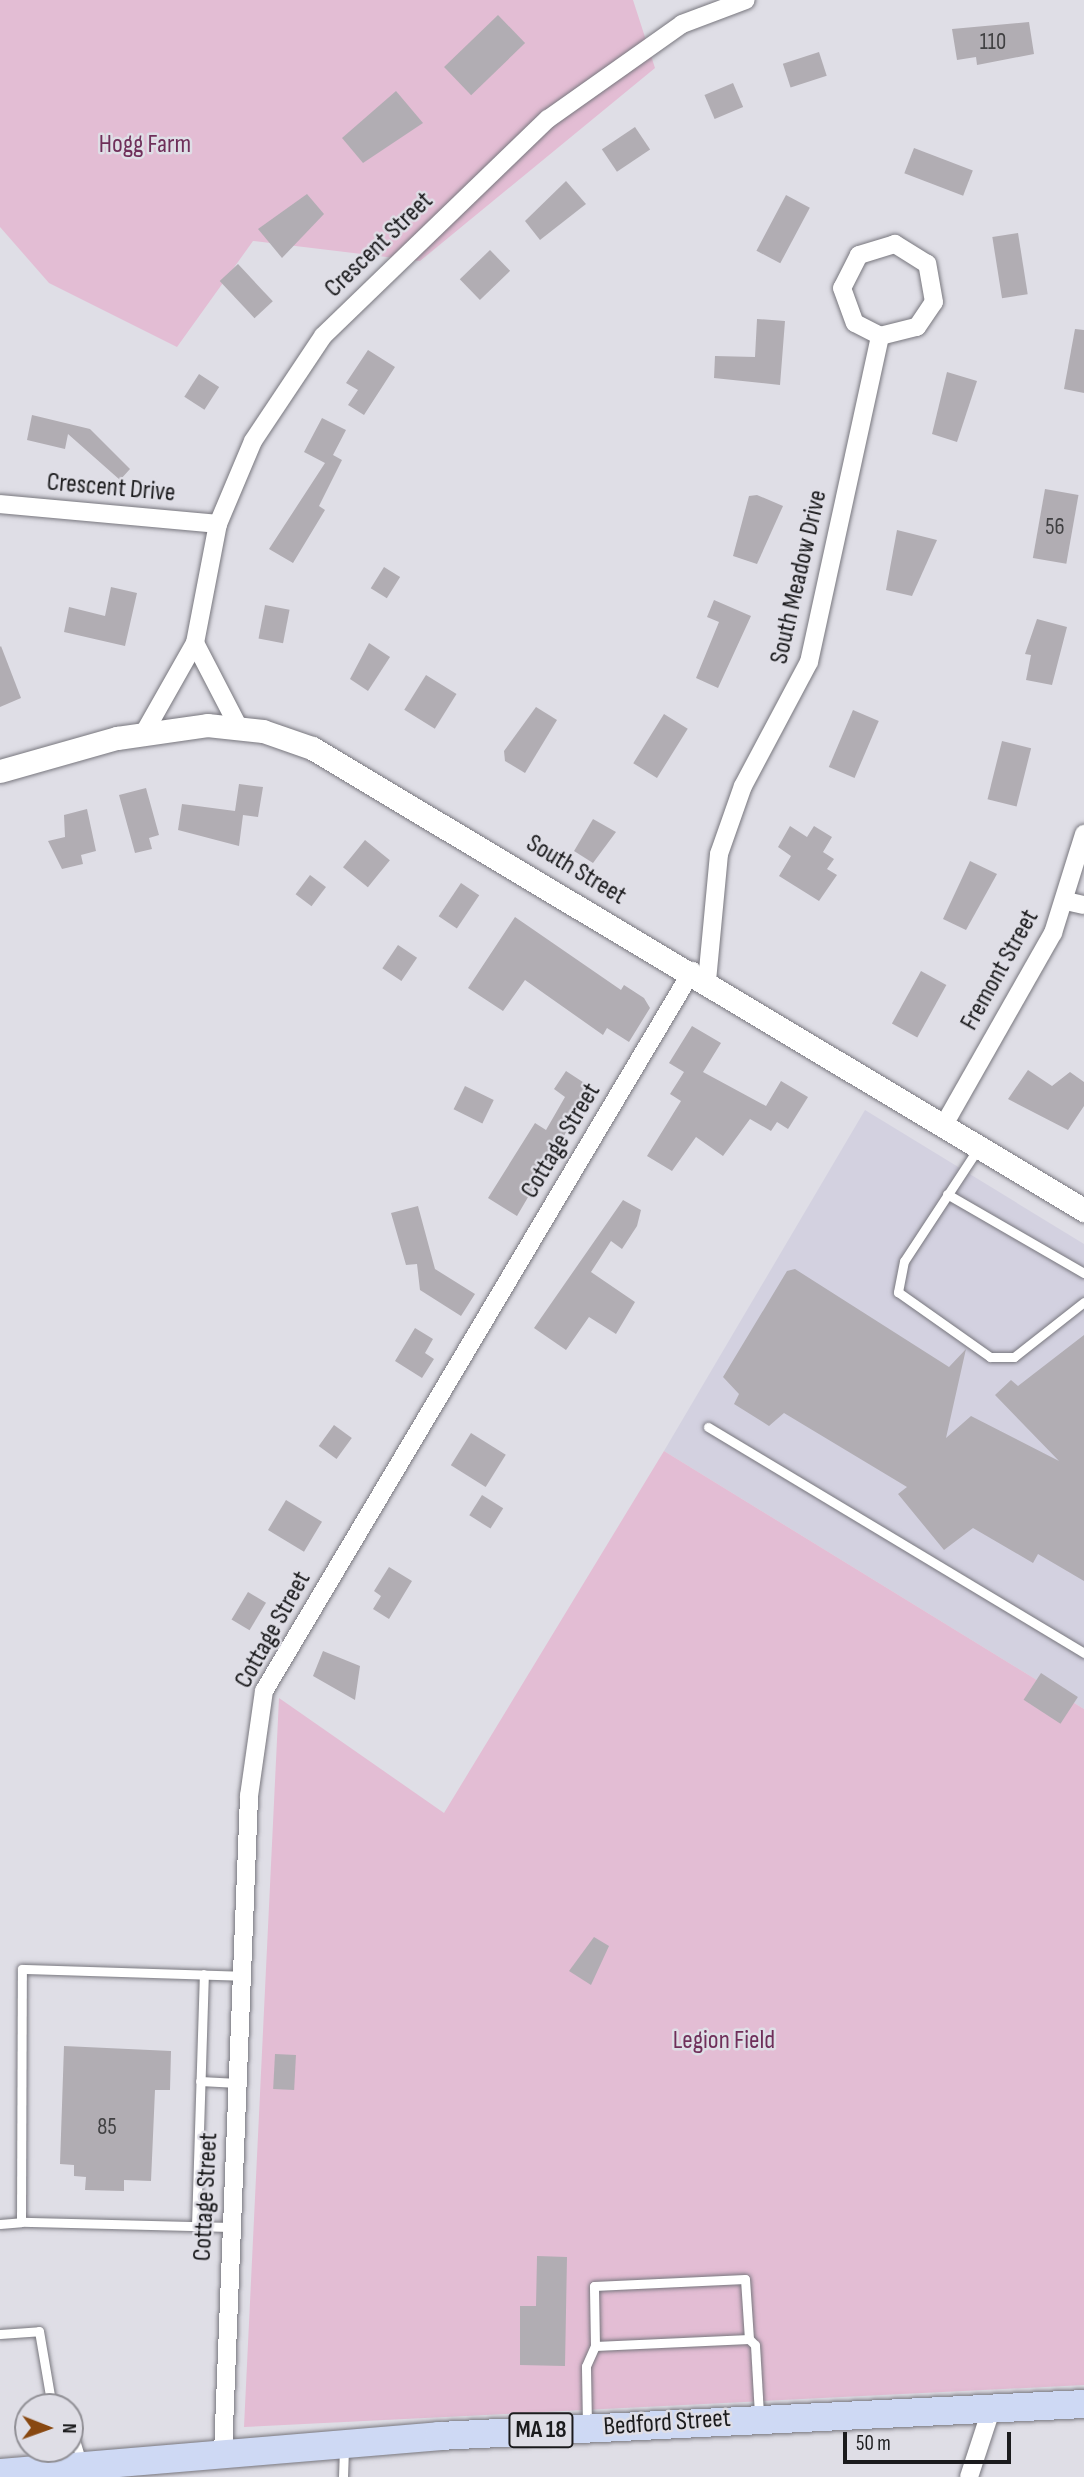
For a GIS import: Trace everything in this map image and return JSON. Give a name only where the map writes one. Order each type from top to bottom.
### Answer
[{"type":"main road","name":"Bedford Street","points":[[0,2473],[82,2465],[153,2468],[223,2453],[759,2417],[1084,2404]]},
{"type":"street","name":"Crescent Street","points":[[144,733],[195,643],[218,524],[253,441],[323,336],[548,119],[682,24],[746,0]]},
{"type":"street","points":[[895,244],[927,264],[934,302],[917,327],[880,336],[855,323],[842,288],[859,254],[895,244]]},
{"type":"street","name":"South Meadow Drive","points":[[699,976],[719,854],[743,786],[809,662],[880,336]]},
{"type":"street","name":"Crescent Drive","points":[[0,504],[218,524]]},
{"type":"street","points":[[195,643],[238,726]]},
{"type":"street","name":"South Street","points":[[0,771],[144,733],[238,726],[345,764],[981,1144],[1084,1210]]},
{"type":"street","name":"Fremont Street","points":[[945,1124],[1075,903],[1084,834]]},
{"type":"street","name":"Cottage Street","points":[[223,2453],[231,2227],[240,2083],[249,1796],[264,1691],[699,976]]},
{"type":"street","points":[[969,2477],[992,2407]]},
{"type":"lane","points":[[981,1144],[904,1261],[898,1292],[990,1357],[1014,1357],[1084,1302]]},
{"type":"lane","points":[[947,1194],[1084,1273]]},
{"type":"lane","points":[[708,1427],[1084,1653]]},
{"type":"lane","points":[[21,2222],[22,1969],[244,1976]]},
{"type":"lane","points":[[195,2227],[204,1974]]},
{"type":"lane","points":[[200,2081],[240,2083]]},
{"type":"lane","points":[[0,2224],[21,2222],[231,2227]]},
{"type":"lane","points":[[587,2428],[586,2366],[595,2346],[594,2286],[745,2278],[749,2339],[755,2345],[759,2417]]},
{"type":"lane","points":[[0,2334],[39,2331],[50,2393]]},
{"type":"lane","points":[[595,2346],[749,2339]]},
{"type":"lane","points":[[343,2477],[344,2445]]},
{"type":"shaded area","points":[[865,1110],[1084,1244],[1084,1709],[664,1451]]},
{"type":"green space","name":"Hogg Farm","points":[[0,0],[633,0],[655,68],[420,261],[253,241],[177,347],[49,283],[0,227]]},
{"type":"green space","name":"Legion Field","points":[[664,1451],[1084,1709],[1084,2385],[244,2427],[279,1698],[444,1813]]},
{"type":"building","points":[[498,15],[525,43],[471,95],[444,67]]},
{"type":"building","points":[[1029,22],[1034,54],[977,65],[976,57],[957,60],[952,29]]},
{"type":"building","points":[[819,52],[827,76],[791,88],[783,64]]},
{"type":"building","points":[[733,83],[743,107],[715,119],[704,95]]},
{"type":"building","points":[[396,91],[423,123],[363,163],[342,138]]},
{"type":"building","points":[[635,127],[650,149],[617,172],[602,149]]},
{"type":"building","points":[[914,148],[973,171],[963,196],[904,173]]},
{"type":"building","points":[[566,181],[586,204],[540,240],[525,221]]},
{"type":"building","points":[[307,194],[324,214],[282,258],[258,229]]},
{"type":"building","points":[[786,195],[810,208],[780,263],[756,251]]},
{"type":"building","points":[[1018,233],[1028,294],[1002,298],[992,237]]},
{"type":"building","points":[[490,250],[510,271],[480,300],[460,279]]},
{"type":"building","points":[[238,264],[273,301],[254,318],[220,281]]},
{"type":"building","points":[[757,319],[785,321],[780,385],[714,378],[715,356],[755,357]]},
{"type":"building","points":[[1075,329],[1084,330],[1084,393],[1064,389]]},
{"type":"building","points":[[368,350],[395,367],[364,415],[348,405],[358,390],[346,383]]},
{"type":"building","points":[[947,372],[977,381],[957,442],[932,434]]},
{"type":"building","points":[[199,374],[219,387],[204,410],[184,397]]},
{"type":"building","points":[[32,415],[90,429],[130,469],[120,480],[68,434],[65,449],[27,440]]},
{"type":"building","points":[[322,418],[346,430],[333,455],[342,460],[319,506],[325,510],[293,563],[269,549],[325,463],[304,452]]},
{"type":"building","points":[[1045,489],[1078,495],[1066,564],[1033,558]]},
{"type":"building","points":[[757,495],[783,506],[757,564],[733,556],[749,496]]},
{"type":"building","points":[[897,530],[937,540],[912,596],[886,590]]},
{"type":"building","points":[[384,567],[400,577],[387,598],[371,588]]},
{"type":"building","points":[[111,587],[137,593],[125,646],[64,632],[69,607],[105,616]]},
{"type":"building","points":[[714,600],[751,616],[718,688],[696,678],[719,622],[707,617]]},
{"type":"building","points":[[265,605],[290,610],[283,643],[259,638]]},
{"type":"building","points":[[1037,619],[1067,627],[1052,685],[1026,680],[1031,655],[1025,654]]},
{"type":"building","points":[[369,643],[390,657],[368,691],[350,679]]},
{"type":"building","points":[[0,647],[21,698],[0,707]]},
{"type":"building","points":[[426,675],[457,694],[435,729],[404,710]]},
{"type":"building","points":[[536,707],[557,720],[525,773],[505,761],[504,751]]},
{"type":"building","points":[[853,710],[879,721],[855,778],[829,767]]},
{"type":"building","points":[[664,714],[688,729],[657,778],[633,763]]},
{"type":"building","points":[[1002,741],[1031,748],[1017,806],[987,799]]},
{"type":"building","points":[[239,784],[263,787],[258,817],[243,815],[239,846],[178,830],[182,804],[235,811]]},
{"type":"building","points":[[146,788],[159,835],[149,838],[152,849],[135,853],[119,795]]},
{"type":"building","points":[[87,809],[96,851],[81,855],[83,864],[62,869],[48,841],[65,837],[64,815]]},
{"type":"building","points":[[593,819],[616,832],[593,863],[574,851]]},
{"type":"building","points":[[790,826],[807,837],[814,826],[832,837],[823,852],[834,859],[827,869],[837,875],[819,901],[779,876],[791,856],[778,847]]},
{"type":"building","points":[[365,840],[390,860],[368,887],[343,867]]},
{"type":"building","points":[[970,861],[997,874],[966,930],[943,919]]},
{"type":"building","points":[[310,875],[326,887],[312,906],[296,894]]},
{"type":"building","points":[[461,883],[479,895],[457,928],[439,916]]},
{"type":"building","points":[[515,917],[621,990],[624,985],[644,998],[650,1008],[629,1042],[607,1028],[603,1035],[525,980],[503,1011],[468,988]]},
{"type":"building","points":[[398,945],[417,958],[401,981],[382,968]]},
{"type":"building","points":[[921,971],[946,985],[917,1038],[892,1023]]},
{"type":"building","points":[[692,1026],[721,1043],[703,1072],[766,1106],[781,1081],[808,1097],[788,1129],[777,1122],[771,1131],[750,1119],[723,1156],[696,1137],[672,1171],[647,1156],[681,1101],[670,1094],[684,1072],[669,1063]]},
{"type":"building","points":[[1028,1070],[1052,1086],[1070,1072],[1084,1082],[1084,1106],[1068,1130],[1008,1099]]},
{"type":"building","points":[[566,1071],[592,1088],[517,1216],[488,1198],[535,1123],[546,1130],[565,1097],[554,1089]]},
{"type":"building","points":[[465,1086],[494,1100],[482,1123],[454,1109]]},
{"type":"building","points":[[623,1200],[641,1210],[637,1226],[622,1249],[611,1241],[591,1272],[635,1302],[616,1334],[589,1317],[566,1350],[534,1328]]},
{"type":"building","points":[[418,1206],[435,1269],[475,1294],[461,1316],[420,1290],[417,1264],[406,1265],[391,1213]]},
{"type":"building","points":[[795,1269],[949,1367],[966,1349],[946,1438],[971,1416],[1059,1461],[995,1395],[1011,1380],[1018,1386],[1084,1335],[1084,1581],[1038,1554],[1033,1563],[973,1528],[944,1550],[898,1494],[907,1487],[784,1413],[769,1426],[734,1404],[739,1394],[723,1377],[787,1271]]},
{"type":"building","points":[[415,1328],[433,1339],[425,1353],[434,1359],[422,1378],[395,1361]]},
{"type":"building","points":[[334,1425],[352,1438],[337,1459],[319,1446]]},
{"type":"building","points":[[471,1433],[506,1455],[486,1487],[451,1465]]},
{"type":"building","points":[[482,1495],[503,1508],[490,1529],[469,1515]]},
{"type":"building","points":[[286,1500],[322,1522],[304,1552],[268,1530]]},
{"type":"building","points":[[389,1567],[412,1581],[389,1619],[373,1609],[381,1596],[374,1591]]},
{"type":"building","points":[[248,1592],[266,1603],[250,1630],[232,1619]]},
{"type":"building","points":[[323,1651],[360,1666],[355,1700],[313,1676]]},
{"type":"building","points":[[1041,1673],[1078,1697],[1060,1724],[1024,1700]]},
{"type":"building","points":[[594,1937],[609,1946],[591,1985],[569,1971]]},
{"type":"building","points":[[64,2046],[171,2051],[170,2090],[155,2090],[151,2181],[124,2180],[124,2191],[85,2190],[86,2177],[74,2176],[74,2165],[60,2164]]},
{"type":"building","points":[[275,2054],[296,2055],[294,2090],[273,2089]]},
{"type":"building","points":[[537,2256],[567,2257],[565,2366],[520,2365],[520,2306],[536,2306]]}]
